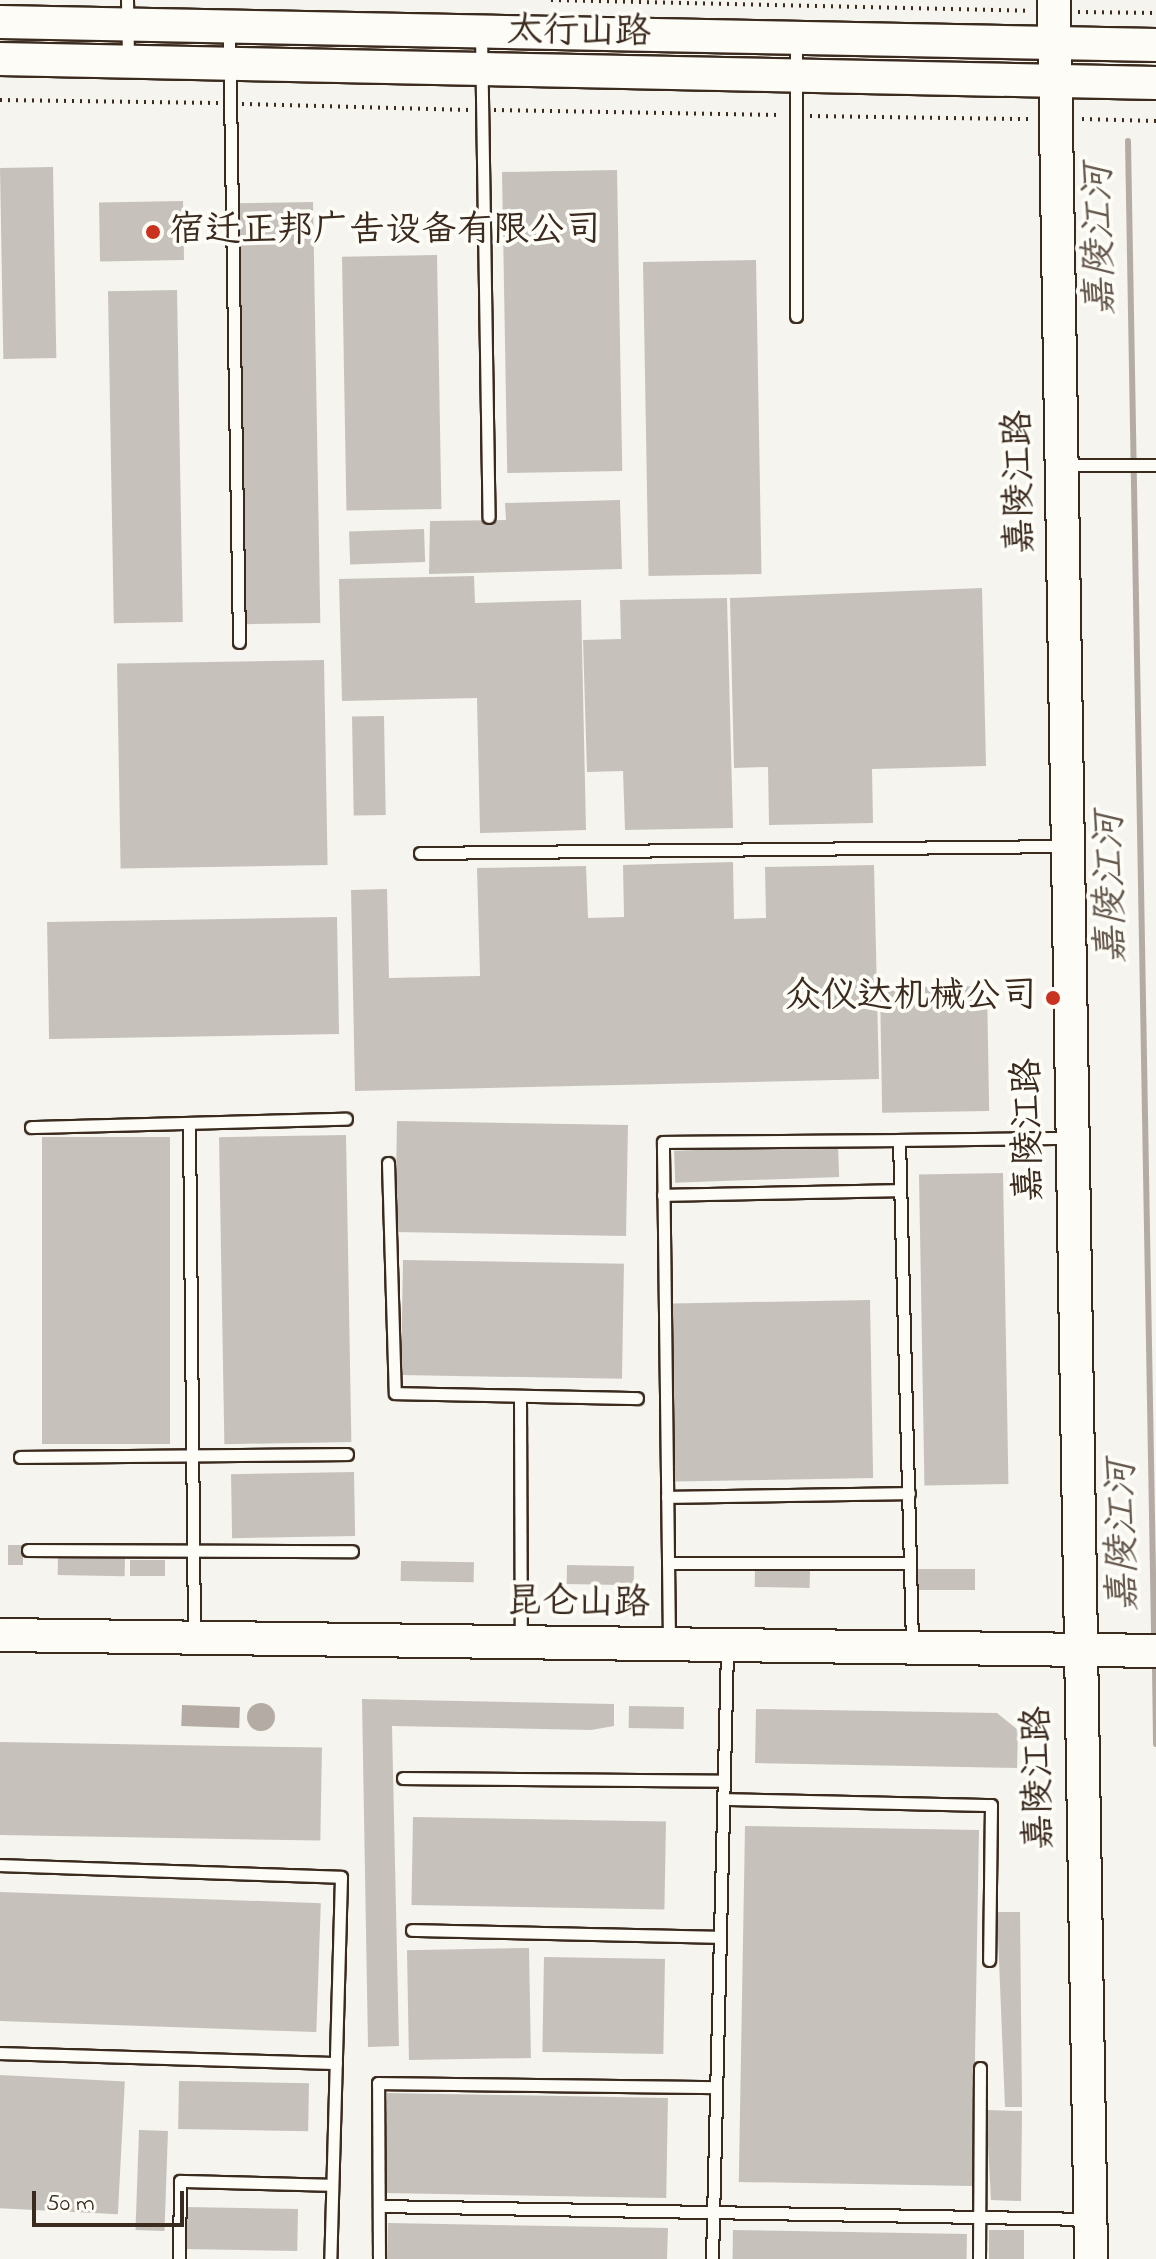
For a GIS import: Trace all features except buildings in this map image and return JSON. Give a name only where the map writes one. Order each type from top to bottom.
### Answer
[{"type":"street","name":"太行山路","points":[[0,22],[127,12],[229,26],[796,37],[1055,18],[1156,45]]},
{"type":"street","name":"嘉陵江路","points":[[1055,18],[1078,1651],[1091,2259]]},
{"type":"street","name":"太行山路","points":[[0,59],[1156,83]]},
{"type":"street","name":"昆仑山路","points":[[0,1635],[1156,1651]]},
{"type":"lane","points":[[127,12],[128,62]]},
{"type":"lane","points":[[229,26],[239,642]]},
{"type":"lane","points":[[481,31],[489,517]]},
{"type":"lane","points":[[796,37],[796,316]]},
{"type":"lane","points":[[1061,465],[1156,465]]},
{"type":"lane","points":[[420,853],[1066,846]]},
{"type":"lane","points":[[31,1127],[346,1119]]},
{"type":"lane","points":[[189,1123],[194,1638]]},
{"type":"lane","points":[[669,1645],[663,1142],[1070,1138]]},
{"type":"lane","points":[[899,1140],[912,1648]]},
{"type":"lane","points":[[388,1163],[395,1393],[520,1398],[637,1398]]},
{"type":"lane","points":[[663,1195],[900,1190]]},
{"type":"lane","points":[[520,1398],[521,1643]]},
{"type":"lane","points":[[20,1457],[347,1454]]},
{"type":"lane","points":[[667,1497],[909,1493]]},
{"type":"lane","points":[[28,1550],[194,1553],[352,1551]]},
{"type":"lane","points":[[668,1563],[910,1563]]},
{"type":"lane","points":[[712,2259],[727,1646]]},
{"type":"lane","points":[[403,1778],[724,1781]]},
{"type":"lane","points":[[724,1799],[991,1805],[989,1960]]},
{"type":"lane","points":[[0,1865],[341,1877],[330,2259]]},
{"type":"lane","points":[[412,1930],[720,1937]]},
{"type":"lane","points":[[0,2053],[336,2063]]},
{"type":"lane","points":[[979,2259],[980,2068]]},
{"type":"lane","points":[[379,2259],[378,2083],[716,2087]]},
{"type":"lane","points":[[179,2259],[180,2181],[332,2185]]},
{"type":"lane","points":[[379,2206],[1090,2219]]},
{"type":"path","points":[[551,0],[1055,18],[1156,13]]},
{"type":"path","points":[[0,100],[1156,121]]},
{"type":"shaded area","points":[[261,1703],[271,1707],[275,1717],[271,1727],[261,1731],[251,1727],[247,1717],[251,1707]]},
{"type":"shaded area","points":[[182,1705],[240,1707],[239,1728],[181,1726]]},
{"type":"waterway","name":"嘉陵江河","points":[[1128,141],[1154,1633]]},
{"type":"waterway","name":"嘉陵江河","points":[[1155,1669],[1156,1744]]},
{"type":"place","name":"宿迁正邦广告设备有限公司","points":[[153,232]]},
{"type":"place","name":"众仪达机械公司","points":[[1053,998]]}]
